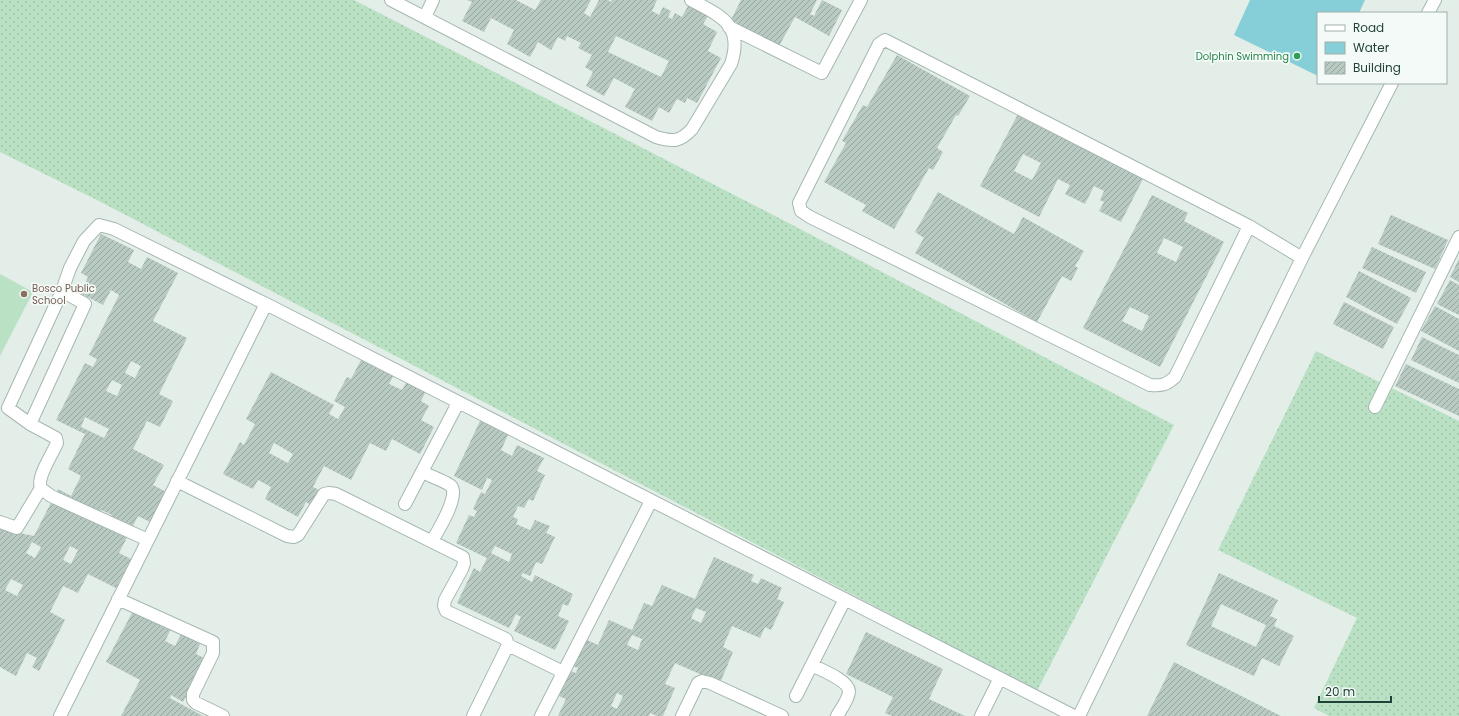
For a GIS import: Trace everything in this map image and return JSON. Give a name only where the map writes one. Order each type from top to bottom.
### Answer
[{"type":"street","points":[[391,0],[656,137],[668,140],[684,138],[692,129],[731,64],[735,53],[736,44],[729,26],[724,19],[692,0]]},
{"type":"street","points":[[425,17],[433,0]]},
{"type":"street","points":[[729,26],[822,73],[861,0]]},
{"type":"street","points":[[1429,12],[1435,0]]},
{"type":"street","points":[[1248,226],[1176,377],[1170,382],[1161,386],[1150,385],[810,217],[801,211],[799,203],[879,44],[884,40],[1248,226],[1302,258]]},
{"type":"street","points":[[1078,716],[1302,258],[1391,84]]},
{"type":"street","points":[[0,522],[17,528],[41,488],[40,481],[42,474],[57,443],[56,438],[30,424],[8,408],[62,291],[70,268],[84,241],[99,225],[114,229],[266,304],[1074,716]]},
{"type":"street","points":[[1375,407],[1459,237]]},
{"type":"street","points":[[30,424],[85,304],[62,291]]},
{"type":"street","points":[[60,716],[266,304]]},
{"type":"street","points":[[405,504],[458,402]]},
{"type":"street","points":[[422,472],[450,486],[454,492],[452,501],[432,541]]},
{"type":"street","points":[[178,481],[287,536],[294,537],[298,535],[324,494],[336,494],[464,557],[462,569],[445,600],[444,606],[446,611],[506,639],[508,645],[473,716]]},
{"type":"street","points":[[41,488],[51,496],[148,540]]},
{"type":"street","points":[[541,716],[651,501]]},
{"type":"street","points":[[118,599],[212,642],[213,653],[193,694],[193,700],[201,706],[223,716]]},
{"type":"street","points":[[796,696],[845,599]]},
{"type":"street","points":[[508,645],[563,672]]},
{"type":"street","points":[[812,665],[846,684],[849,691],[847,698],[836,716]]},
{"type":"street","points":[[981,716],[1000,678]]},
{"type":"street","points":[[682,716],[698,683],[702,681],[710,683],[782,716]]},
{"type":"green space","points":[[0,0],[354,0],[781,219],[1174,425],[1037,691],[95,199],[0,152]]},
{"type":"green space","points":[[0,274],[33,292],[0,356]]},
{"type":"green space","points":[[1316,351],[1459,421],[1459,716],[1329,716],[1314,708],[1357,618],[1218,550]]},
{"type":"water","name":"Dolphin Swimming","points":[[1250,0],[1365,0],[1359,12],[1317,12],[1317,76],[1234,35]]},
{"type":"building","points":[[467,0],[516,0],[535,10],[541,0],[591,0],[584,13],[590,17],[599,0],[608,0],[611,2],[612,0],[657,0],[652,11],[659,15],[663,7],[671,11],[668,17],[672,19],[675,13],[682,17],[689,4],[709,14],[703,24],[717,32],[708,51],[721,58],[697,103],[687,98],[685,103],[677,99],[669,113],[659,107],[652,121],[625,107],[635,89],[614,78],[604,96],[586,86],[593,72],[585,67],[592,55],[578,48],[581,43],[567,36],[565,41],[558,37],[551,50],[538,42],[530,57],[507,44],[514,30],[491,18],[484,32],[462,21],[472,2]],"holes":[[[616,36],[669,61],[661,77],[608,52]]]},
{"type":"building","points":[[741,0],[817,0],[810,14],[814,16],[822,0],[842,10],[829,36],[795,17],[779,46],[731,20]]},
{"type":"building","points":[[897,55],[970,96],[958,116],[956,115],[937,148],[943,152],[933,170],[929,168],[894,229],[862,211],[866,205],[824,182],[846,143],[842,141],[863,105],[867,107]]},
{"type":"building","points":[[1018,114],[1143,179],[1121,222],[1099,211],[1104,202],[1100,200],[1104,191],[1094,186],[1085,204],[1065,194],[1070,185],[1058,179],[1039,217],[980,186]],"holes":[[[1023,154],[1041,163],[1032,180],[1014,171]]]},
{"type":"building","points":[[938,192],[1014,234],[1023,217],[1084,251],[1075,266],[1078,268],[1071,281],[1062,276],[1037,322],[915,253],[924,238],[915,232]]},
{"type":"building","points":[[1152,195],[1188,213],[1184,221],[1224,242],[1160,367],[1083,328]],"holes":[[[1164,238],[1183,247],[1176,262],[1157,253]],[[1130,307],[1149,316],[1142,331],[1122,321]]]},
{"type":"building","points":[[1391,215],[1448,240],[1435,269],[1378,244]]},
{"type":"building","points":[[101,234],[134,250],[128,262],[141,269],[147,257],[178,273],[153,321],[187,338],[159,394],[173,401],[160,427],[147,421],[133,449],[164,465],[153,485],[168,493],[152,523],[138,516],[119,553],[131,559],[116,588],[88,574],[78,593],[63,586],[50,612],[65,620],[39,671],[32,667],[37,658],[27,653],[16,676],[0,667],[0,529],[34,536],[58,489],[71,496],[81,476],[68,469],[85,434],[56,420],[85,363],[93,367],[97,359],[89,355],[119,295],[111,290],[103,305],[80,293],[88,277],[81,273]],"holes":[[[131,361],[141,366],[135,378],[125,373]],[[112,380],[122,385],[117,396],[106,391]],[[85,417],[109,429],[104,438],[81,427]],[[101,510],[112,515],[105,528],[95,523]],[[32,542],[41,547],[35,558],[26,553]],[[70,546],[78,550],[71,564],[63,560]],[[11,579],[23,585],[17,596],[5,590]]]},
{"type":"building","points":[[1372,247],[1426,272],[1416,293],[1362,268]]},
{"type":"building","points":[[1459,259],[1459,282],[1450,277]]},
{"type":"building","points":[[1359,271],[1411,298],[1397,324],[1346,297]]},
{"type":"building","points":[[1450,280],[1459,285],[1459,315],[1437,304]]},
{"type":"building","points":[[1344,302],[1394,327],[1383,349],[1333,324]]},
{"type":"building","points":[[1435,306],[1459,319],[1459,351],[1421,331]]},
{"type":"building","points":[[1422,337],[1459,355],[1459,383],[1411,360]]},
{"type":"building","points":[[362,358],[394,375],[389,384],[402,390],[407,381],[426,391],[421,401],[429,406],[421,420],[434,427],[420,454],[392,439],[386,451],[370,443],[351,480],[324,466],[313,487],[321,491],[313,506],[306,502],[298,517],[265,499],[271,487],[258,480],[253,489],[223,474],[240,442],[244,445],[255,424],[246,419],[271,372],[334,405],[329,414],[338,419],[345,407],[334,401],[347,377],[351,379]],"holes":[[[274,443],[293,454],[288,463],[269,453]]]},
{"type":"building","points":[[1406,364],[1459,389],[1459,416],[1395,386]]},
{"type":"building","points":[[481,419],[509,433],[501,450],[512,456],[517,445],[544,458],[537,471],[545,475],[533,501],[529,499],[524,508],[518,506],[513,517],[518,519],[516,524],[530,530],[535,520],[550,526],[546,533],[555,537],[542,564],[536,562],[530,576],[523,573],[521,576],[532,582],[535,575],[573,594],[568,606],[563,604],[558,616],[569,621],[555,650],[514,631],[521,617],[516,614],[509,628],[457,603],[474,568],[480,572],[487,558],[456,543],[469,515],[474,517],[477,511],[473,509],[481,492],[485,494],[492,480],[487,478],[482,490],[454,476]],"holes":[[[495,546],[512,554],[509,562],[491,553]]]},
{"type":"building","points":[[714,557],[754,575],[751,581],[758,584],[761,578],[782,588],[777,599],[784,602],[771,630],[765,627],[760,638],[732,626],[723,647],[733,652],[720,683],[675,663],[665,684],[675,688],[663,716],[657,716],[650,713],[649,716],[558,716],[566,699],[559,696],[570,671],[576,673],[578,668],[573,666],[585,639],[598,645],[609,620],[632,630],[644,603],[652,606],[662,585],[695,599]],"holes":[[[696,608],[706,612],[701,623],[691,618]],[[632,635],[642,639],[638,650],[627,645]],[[617,693],[623,696],[617,709],[611,706]]]},
{"type":"building","points":[[1219,573],[1278,600],[1270,616],[1277,619],[1274,626],[1294,636],[1279,666],[1262,658],[1254,676],[1186,645]],"holes":[[[1221,604],[1266,625],[1256,647],[1211,626]]]},
{"type":"building","points":[[134,609],[171,629],[165,641],[175,646],[181,634],[200,644],[196,654],[206,659],[183,702],[171,695],[170,698],[203,716],[121,716],[140,680],[106,662]]},
{"type":"building","points":[[866,632],[943,669],[929,699],[965,716],[892,716],[885,713],[893,697],[846,674]]},
{"type":"building","points":[[1174,662],[1281,716],[1147,716]]},
{"type":"place","name":"Dolphin Swimming","points":[[1297,56]]},
{"type":"place","name":"Bosco Public School","points":[[24,294]]}]
